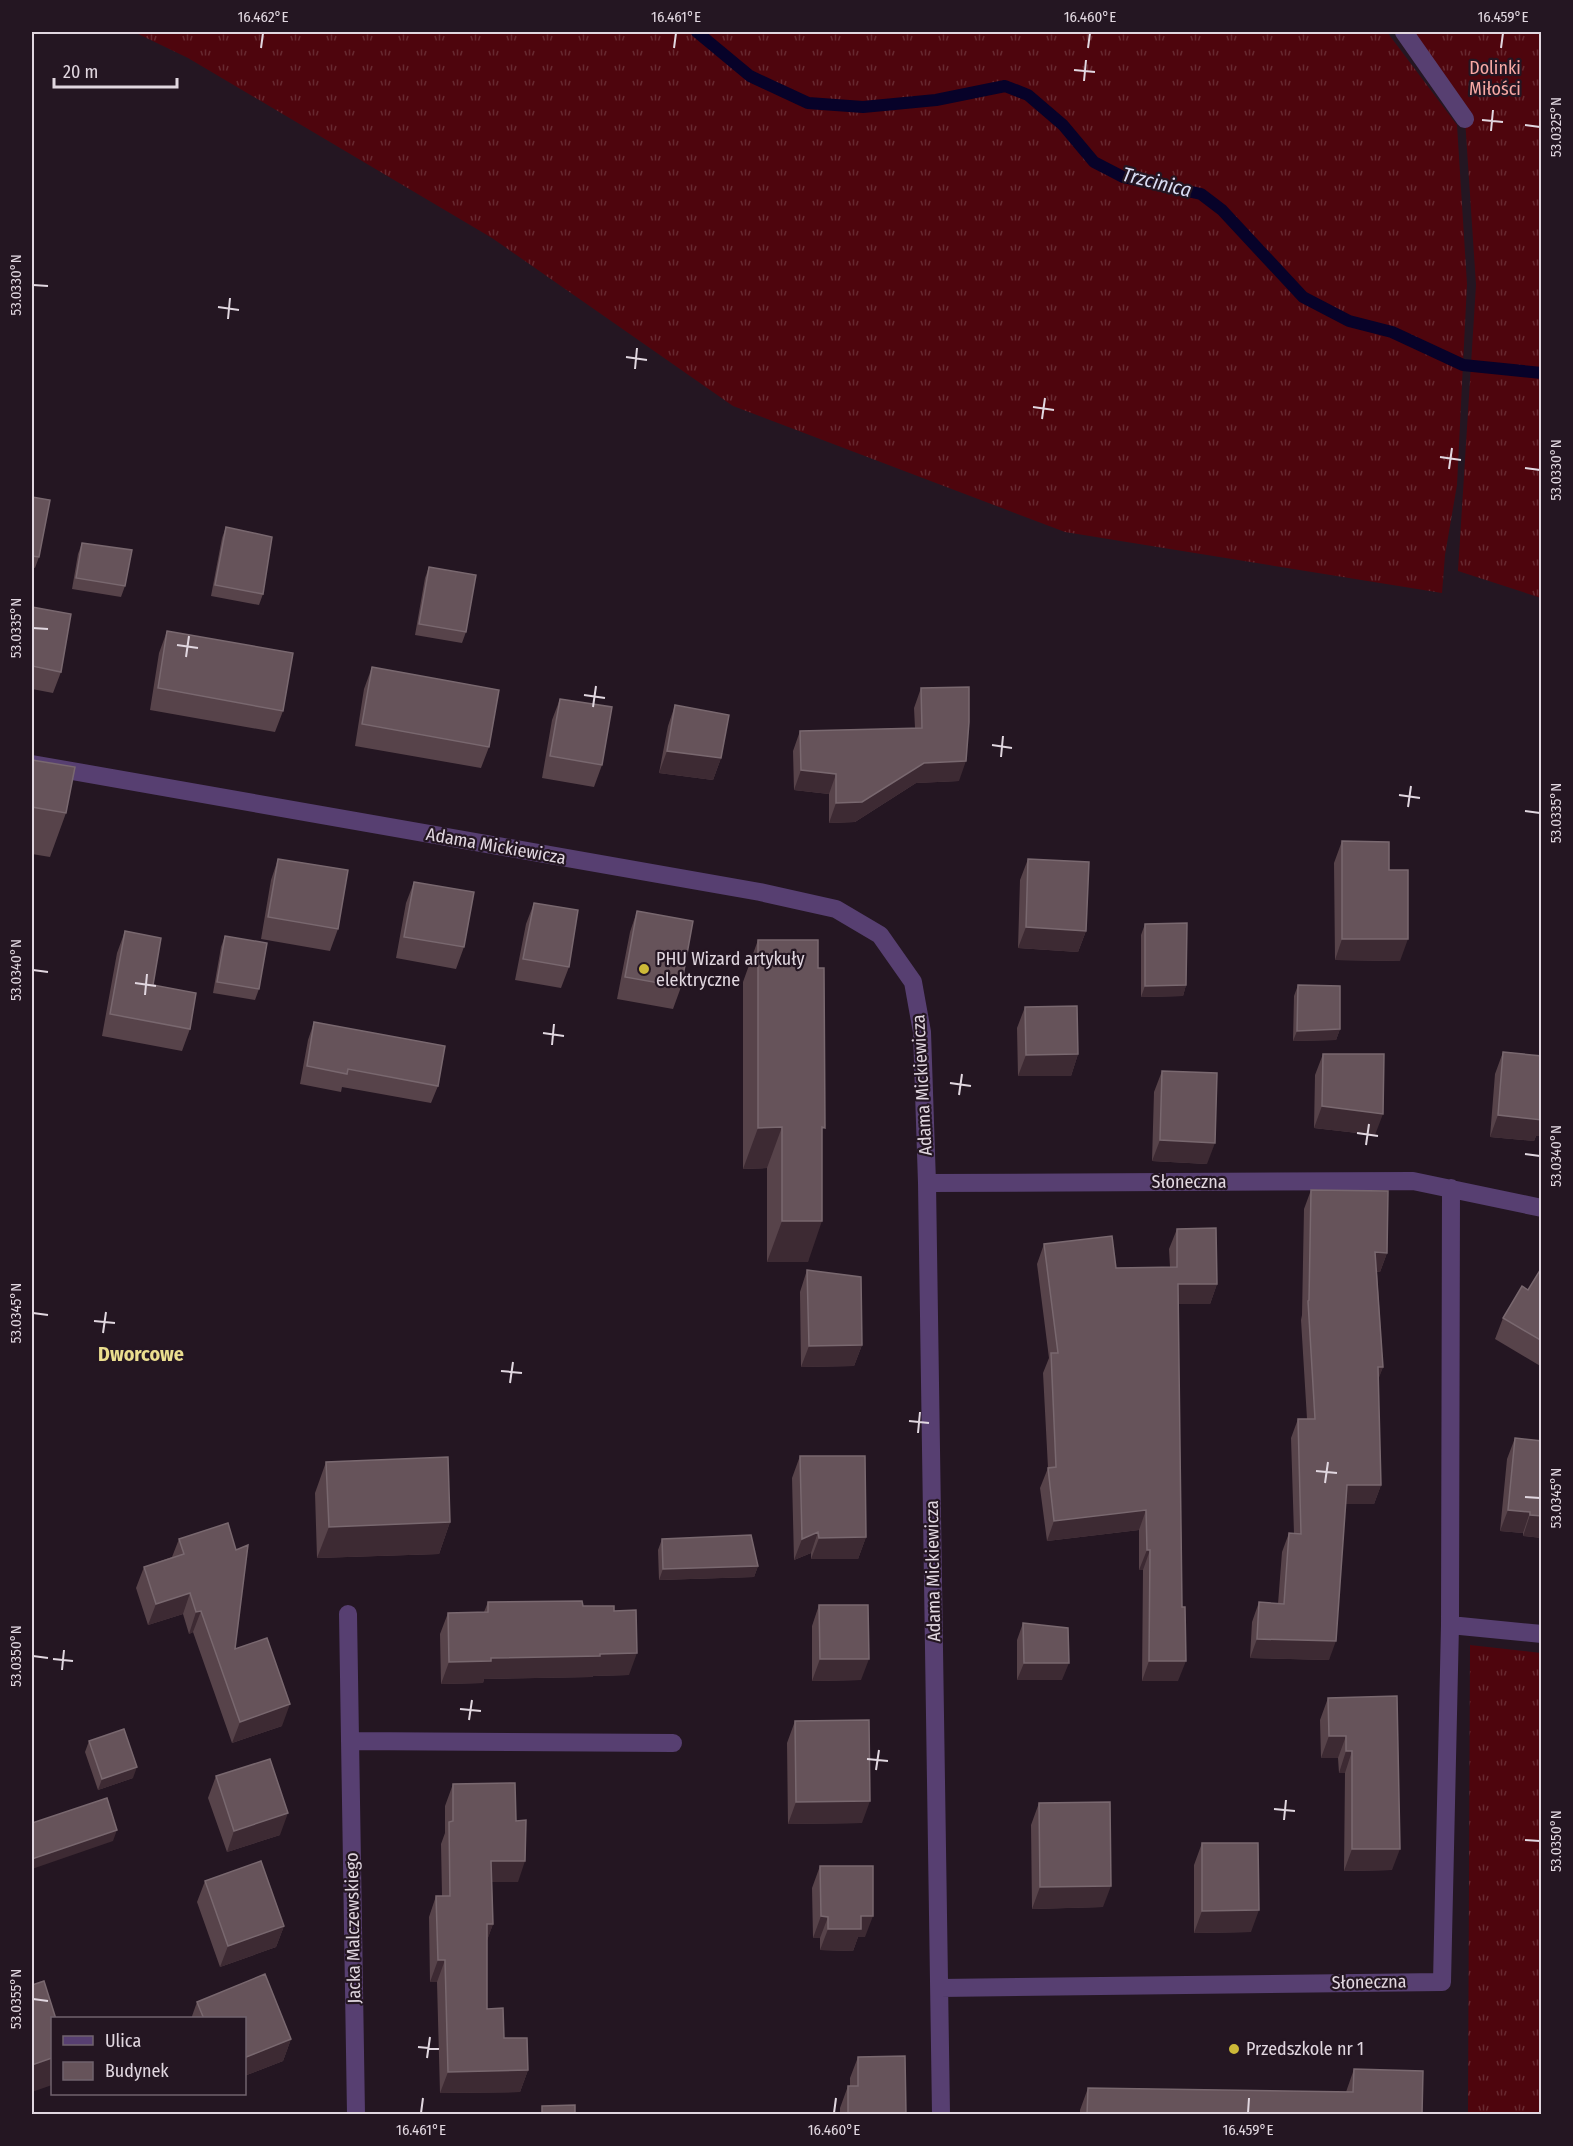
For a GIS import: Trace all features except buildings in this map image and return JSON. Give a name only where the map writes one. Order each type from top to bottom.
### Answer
[{"type":"street","points":[[1404,32],[1465,119]]},
{"type":"street","name":"Adama Mickiewicza","points":[[32,764],[760,892],[836,909],[880,934],[913,982],[922,1032],[927,1183],[941,2115]]},
{"type":"street","name":"Słoneczna","points":[[927,1183],[1413,1181],[1542,1208]]},
{"type":"street","name":"Słoneczna","points":[[940,1988],[1442,1982],[1450,1625],[1451,1188]]},
{"type":"street","name":"Jacka Malczewskiego","points":[[348,1614],[356,2115]]},
{"type":"street","points":[[1450,1625],[1542,1634]]},
{"type":"street","points":[[350,1741],[673,1743]]},
{"type":"green space","points":[[134,32],[1387,32],[1457,125],[1467,284],[1457,485],[1445,555],[1442,593],[1065,532],[733,406],[492,238],[188,58]]},
{"type":"green space","name":"Dolinki Miłości","points":[[1404,32],[1541,32],[1541,598],[1458,571],[1476,285],[1465,119]]},
{"type":"green space","points":[[1470,1645],[1541,1653],[1541,2114],[1468,2114]]},
{"type":"waterway","name":"Trzcinica","points":[[697,32],[750,76],[808,103],[863,107],[936,100],[1005,86],[1028,95],[1063,125],[1094,162],[1123,177],[1201,194],[1222,210],[1303,297],[1349,321],[1392,332],[1463,365],[1542,373]]},
{"type":"place","name":"PHU Wizard artykuły elektryczne","points":[[644,969]]},
{"type":"place","name":"Przedszkole nr 1","points":[[1234,2049]]},
{"type":"district","name":"Dworcowe","points":[[141,1354]]}]
